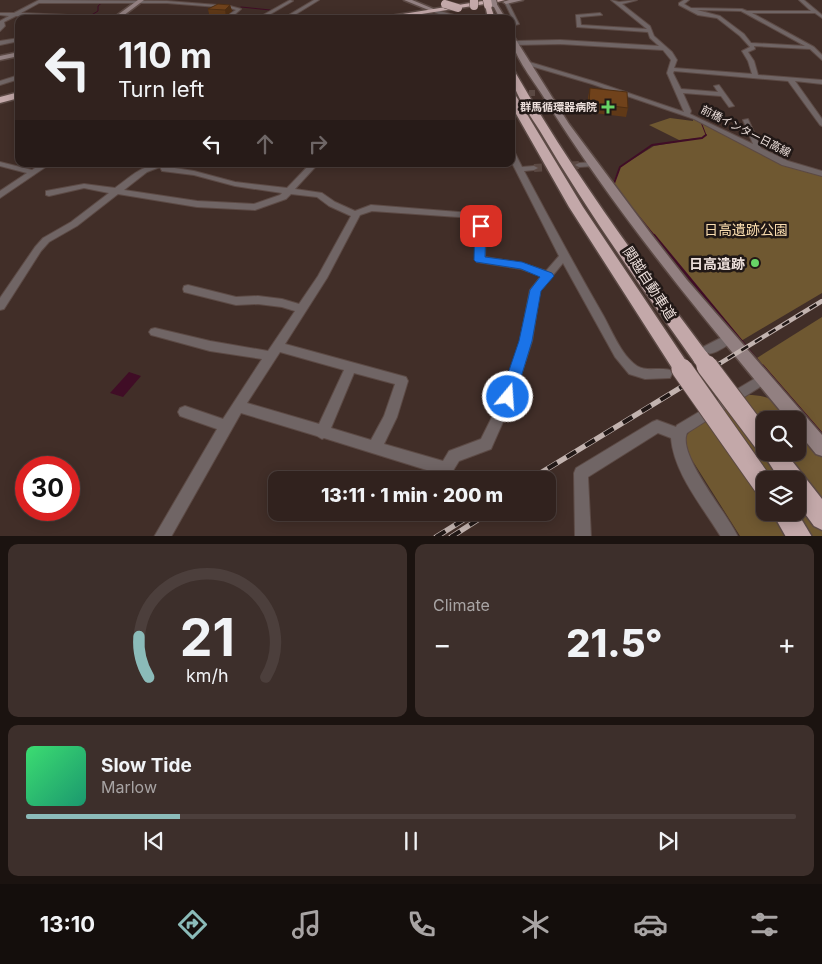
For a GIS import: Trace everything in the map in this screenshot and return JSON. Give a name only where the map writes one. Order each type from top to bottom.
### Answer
[{"type":"highway","points":[[387,15],[504,1]]},
{"type":"highway","points":[[437,2],[458,8],[466,14]]},
{"type":"highway","points":[[397,15],[483,3]]},
{"type":"highway","points":[[483,3],[490,15]]},
{"type":"highway","name":"関越自動車道","points":[[515,79],[544,131],[593,206],[704,354],[756,430]]},
{"type":"highway","points":[[0,98],[15,95]]},
{"type":"highway","name":"関越自動車道","points":[[515,103],[674,372],[756,476]]},
{"type":"highway","points":[[806,497],[822,518]]},
{"type":"highway","points":[[789,521],[800,536]]},
{"type":"street","points":[[287,0],[292,1]]},
{"type":"street","points":[[407,0],[452,15]]},
{"type":"street","points":[[512,15],[504,1],[520,0]]},
{"type":"street","points":[[616,1],[635,0]]},
{"type":"street","points":[[687,0],[681,4],[700,14],[742,16]]},
{"type":"street","points":[[801,0],[822,17]]},
{"type":"street","points":[[0,30],[3,26],[1,22],[40,1],[139,1],[154,5],[239,8],[231,15]]},
{"type":"street","points":[[120,15],[139,1]]},
{"type":"street","points":[[266,15],[292,1]]},
{"type":"street","points":[[301,1],[316,1]]},
{"type":"street","points":[[291,15],[316,1]]},
{"type":"street","name":"前橋インター日高線","points":[[616,1],[650,31],[652,36],[673,58],[670,73],[688,112],[687,114],[785,163],[822,174]]},
{"type":"street","points":[[94,8],[96,2]]},
{"type":"street","points":[[483,3],[498,15]]},
{"type":"street","points":[[690,9],[740,9],[812,48],[822,58]]},
{"type":"street","points":[[747,12],[815,12]]},
{"type":"street","points":[[0,14],[38,15]]},
{"type":"street","points":[[600,14],[578,16],[579,26],[650,31]]},
{"type":"street","points":[[712,15],[718,17],[741,34],[750,44],[753,49],[746,51],[755,76]]},
{"type":"street","points":[[0,43],[15,40]]},
{"type":"street","points":[[515,43],[560,42],[663,48]]},
{"type":"street","points":[[750,44],[822,49]]},
{"type":"street","points":[[515,45],[541,92],[592,164],[682,283],[822,448]]},
{"type":"street","points":[[0,58],[15,55]]},
{"type":"street","points":[[526,62],[687,114]]},
{"type":"street","points":[[671,69],[822,82]]},
{"type":"street","points":[[0,83],[15,78]]},
{"type":"street","points":[[790,79],[822,124]]},
{"type":"street","points":[[717,86],[731,106]]},
{"type":"street","points":[[678,91],[723,94]]},
{"type":"street","points":[[746,120],[757,148]]},
{"type":"street","points":[[515,160],[564,256],[619,354],[628,366],[644,374],[674,372]]},
{"type":"street","points":[[0,164],[32,172]]},
{"type":"street","points":[[579,165],[592,164]]},
{"type":"street","points":[[0,195],[41,167]]},
{"type":"street","points":[[0,306],[46,240],[74,224],[144,170],[152,167]]},
{"type":"street","points":[[163,167],[165,169],[194,173],[228,183],[319,195],[332,204],[355,214],[371,208],[476,214],[481,226],[480,260],[522,266],[548,276]]},
{"type":"street","points":[[49,193],[84,186],[197,204],[261,206],[280,198],[311,167]]},
{"type":"street","points":[[520,169],[534,168]]},
{"type":"street","points":[[162,536],[238,406],[302,309],[341,245],[355,220],[355,214]]},
{"type":"street","points":[[238,406],[446,469],[454,456],[486,444],[508,397],[526,341],[536,290],[564,256]]},
{"type":"street","points":[[188,289],[236,301],[258,300],[282,303],[302,309]]},
{"type":"street","points":[[154,332],[210,346],[275,351],[351,367],[402,381],[390,417],[375,447]]},
{"type":"street","points":[[704,354],[730,338]]},
{"type":"street","points":[[322,432],[351,367]]},
{"type":"street","points":[[730,536],[687,466],[679,450],[678,438],[682,428],[764,378]]},
{"type":"street","points":[[185,412],[227,426]]},
{"type":"street","points":[[583,536],[581,473],[656,426],[679,435]]},
{"type":"green space","name":"日高遺跡公園","points":[[670,118],[693,121],[693,119],[788,167],[822,176],[822,293],[741,341],[612,185],[620,167],[654,146],[700,138],[679,140],[649,125]]},
{"type":"green space","points":[[822,317],[822,435],[806,416],[806,411],[802,411],[757,358]]},
{"type":"green space","points":[[747,395],[763,396],[778,404],[784,411],[756,411],[756,461],[806,461],[806,436],[822,456],[822,536],[740,536],[687,452],[685,437],[693,428]]},
{"type":"shaded area","points":[[129,372],[141,376],[123,397],[110,393]]},
{"type":"building","points":[[218,4],[230,5],[225,10],[208,9]]},
{"type":"building","points":[[590,88],[627,92],[628,108],[589,103]]},
{"type":"waterway","points":[[92,15],[98,11],[98,6],[105,0]]},
{"type":"waterway","points":[[241,7],[270,10]]},
{"type":"waterway","points":[[701,122],[706,135]]},
{"type":"waterway","points":[[613,186],[620,167],[652,145],[702,138],[706,135]]},
{"type":"waterway","points":[[633,210],[655,237]]},
{"type":"waterway","points":[[654,235],[763,367]]},
{"type":"waterway","points":[[762,366],[822,435]]},
{"type":"tunnel","points":[[515,93],[537,93]]},
{"type":"tunnel","points":[[534,168],[579,165]]},
{"type":"railway","points":[[714,367],[822,301]]},
{"type":"railway","points":[[544,471],[716,366]]},
{"type":"railway","points":[[438,536],[462,521]]},
{"type":"railway","points":[[453,536],[476,521]]},
{"type":"place","name":"群馬循環器病院","points":[[608,107]]},
{"type":"place","name":"日高遺跡","points":[[755,263]]},
{"type":"route","points":[[481,226],[481,261],[522,266],[548,276],[536,290],[526,341],[508,397]]}]
